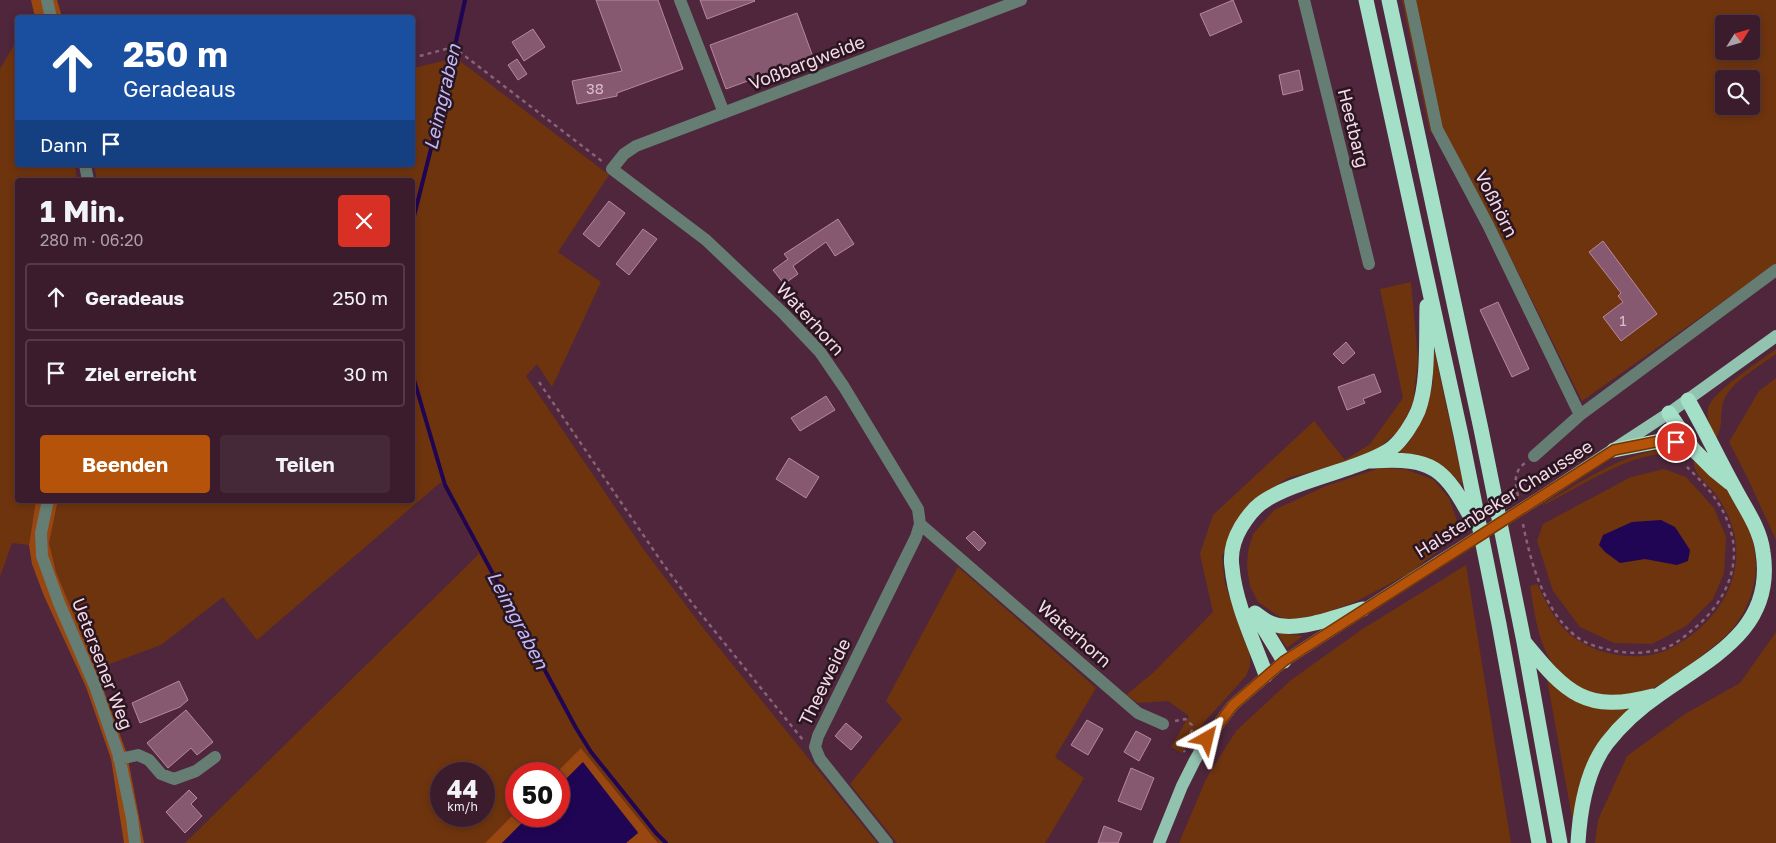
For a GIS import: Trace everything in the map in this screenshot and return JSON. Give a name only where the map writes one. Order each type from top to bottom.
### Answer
[{"type":"highway","points":[[1366,0],[1461,435],[1499,624],[1539,843]]},
{"type":"highway","points":[[1389,0],[1481,429],[1524,642],[1560,843]]},
{"type":"highway","points":[[1266,675],[1249,634],[1234,582],[1231,566],[1234,541],[1245,520],[1258,505],[1275,495],[1370,461],[1393,448],[1407,430],[1418,411],[1424,379],[1428,284]]},
{"type":"highway","points":[[1578,843],[1588,778],[1606,744],[1628,721],[1658,695],[1723,651],[1740,634],[1754,614],[1759,601],[1764,573],[1763,552],[1758,531],[1688,400]]},
{"type":"highway","points":[[1669,413],[1693,449],[1714,470],[1733,485]]},
{"type":"highway","points":[[1614,450],[1660,441],[1676,442],[1693,449]]},
{"type":"highway","points":[[1370,461],[1400,459],[1431,467],[1456,490],[1480,533]]},
{"type":"highway","points":[[1234,582],[1284,661]]},
{"type":"highway","points":[[1255,613],[1269,623],[1290,627],[1364,609]]},
{"type":"highway","points":[[1524,642],[1549,672],[1567,688],[1588,699],[1600,702],[1629,703],[1658,695]]},
{"type":"main road","name":"Halstenbeker Chaussee","points":[[1159,843],[1182,786],[1207,739],[1233,705],[1266,675],[1284,661],[1364,609],[1614,450],[1688,400],[1776,336]]},
{"type":"street","points":[[46,0],[50,15]]},
{"type":"street","points":[[680,0],[724,113]]},
{"type":"street","name":"Voßbargweide","points":[[612,169],[624,154],[636,146],[1021,0]]},
{"type":"street","name":"Heetbarg","points":[[1304,0],[1369,264]]},
{"type":"street","name":"Voßhörn","points":[[1410,0],[1437,128],[1488,225],[1580,415]]},
{"type":"street","name":"Waterhorn","points":[[612,169],[706,240],[784,314],[820,352],[844,386],[918,509],[920,524],[1138,713],[1163,724]]},
{"type":"street","points":[[1534,456],[1580,415],[1776,270]]},
{"type":"street","name":"Uetersener Weg","points":[[47,503],[41,533],[42,556],[59,603],[95,686],[119,759],[132,818],[135,843]]},
{"type":"street","name":"Theeweide","points":[[887,843],[820,760],[815,747],[818,736],[916,537],[920,524]]},
{"type":"street","points":[[119,759],[138,755],[149,760],[161,774],[174,779],[196,771],[215,757]]},
{"type":"path","points":[[415,57],[446,49],[461,52],[612,169]]},
{"type":"path","points":[[539,382],[663,564],[692,603],[801,739],[815,747]]},
{"type":"path","points":[[1519,503],[1515,478],[1519,467],[1534,456]]},
{"type":"path","points":[[1522,520],[1547,599],[1562,623],[1573,634],[1585,642],[1614,651],[1648,652],[1664,648],[1684,638],[1715,608],[1726,591],[1732,571],[1734,552],[1732,533],[1725,515],[1712,494],[1686,467]]},
{"type":"path","points":[[1185,719],[1192,725],[1192,730],[1182,748],[1185,753]]},
{"type":"shaded area","points":[[31,0],[57,0],[61,15],[35,15]]},
{"type":"shaded area","points":[[1402,0],[1776,0],[1776,264],[1582,401],[1490,216],[1441,130],[1430,132]]},
{"type":"shaded area","points":[[15,43],[15,167],[75,167],[77,178],[15,178],[15,503],[36,503],[29,545],[12,543],[0,577],[0,69]]},
{"type":"shaded area","points":[[456,58],[609,175],[558,252],[601,282],[552,387],[537,364],[526,376],[644,550],[707,633],[877,843],[658,843],[581,748],[567,762],[505,762],[505,823],[485,843],[185,843],[479,554],[441,482],[257,640],[223,597],[161,645],[96,669],[56,572],[49,543],[57,503],[415,503],[415,178],[97,178],[94,167],[415,167],[415,68]]},
{"type":"shaded area","points":[[1411,282],[1418,360],[1413,403],[1400,430],[1376,450],[1341,464],[1288,478],[1252,501],[1233,526],[1222,557],[1225,584],[1250,655],[1250,666],[1246,676],[1206,720],[1182,753],[1171,747],[1189,716],[1168,701],[1138,703],[1126,695],[1154,672],[1213,612],[1200,554],[1213,515],[1314,421],[1345,460],[1370,444],[1403,398],[1380,289]]},
{"type":"shaded area","points":[[1433,344],[1463,483],[1461,484],[1448,471],[1432,461],[1414,455],[1394,454],[1409,442],[1422,420],[1433,383]]},
{"type":"shaded area","points":[[1776,349],[1776,354],[1747,375],[1727,394],[1723,405],[1720,429],[1716,438],[1708,416],[1708,408],[1712,401],[1727,385]]},
{"type":"shaded area","points":[[1776,378],[1776,540],[1729,442],[1759,391]]},
{"type":"shaded area","points":[[1675,449],[1692,456],[1685,460],[1662,455],[1641,458],[1612,469],[1543,504],[1616,463],[1648,452]]},
{"type":"shaded area","points":[[1694,461],[1721,483],[1743,515],[1751,533],[1755,551],[1756,570],[1747,606],[1727,635],[1699,658],[1658,686],[1635,694],[1614,696],[1604,696],[1583,691],[1566,680],[1557,670],[1544,648],[1537,624],[1530,586],[1537,584],[1549,607],[1569,634],[1597,650],[1620,655],[1645,656],[1667,650],[1690,637],[1710,619],[1725,597],[1736,562],[1735,540],[1730,520],[1720,500],[1698,474]]},
{"type":"shaded area","points":[[1380,468],[1405,469],[1434,480],[1449,498],[1461,532],[1410,573],[1355,602],[1315,617],[1295,621],[1280,617],[1258,602],[1250,586],[1247,567],[1248,551],[1253,534],[1274,510],[1326,486]]},
{"type":"shaded area","points":[[1664,469],[1686,477],[1714,508],[1726,537],[1724,573],[1713,599],[1686,626],[1652,644],[1614,643],[1580,627],[1553,591],[1537,541],[1543,524],[1631,477]]},
{"type":"shaded area","points":[[36,503],[57,503],[49,543],[56,572],[96,669],[127,754],[144,843],[124,843],[111,759],[86,687],[44,596],[32,564],[29,545]]},
{"type":"shaded area","points":[[1661,520],[1675,527],[1690,550],[1688,561],[1677,565],[1645,559],[1620,563],[1599,545],[1603,535],[1632,522]]},
{"type":"shaded area","points":[[1466,565],[1511,843],[1179,843],[1206,779],[1236,731],[1291,680],[1361,630]]},
{"type":"shaded area","points":[[958,567],[1096,688],[1055,757],[1084,778],[1045,843],[897,843],[850,784],[902,719],[886,701]]},
{"type":"shaded area","points":[[1776,632],[1776,843],[1595,843],[1598,820],[1627,756],[1685,714],[1740,683]]},
{"type":"shaded area","points":[[1277,633],[1303,636],[1287,648]]},
{"type":"shaded area","points":[[1547,679],[1635,706],[1619,720],[1573,823]]},
{"type":"shaded area","points":[[581,748],[658,843],[626,843],[638,832],[582,763],[570,775],[570,762],[567,762]]},
{"type":"shaded area","points":[[583,762],[638,833],[626,843],[502,843],[518,827],[570,827],[570,775]]},
{"type":"shaded area","points":[[505,823],[505,827],[518,827],[502,843],[485,843]]},
{"type":"building","points":[[596,0],[658,0],[683,69],[617,93],[617,96],[577,104],[572,81],[622,71]]},
{"type":"building","points":[[700,0],[754,0],[755,1],[707,19]]},
{"type":"building","points":[[1233,0],[1242,22],[1210,36],[1200,14]]},
{"type":"building","points":[[797,13],[813,57],[726,89],[710,45]]},
{"type":"building","points":[[533,29],[545,47],[524,61],[512,42]]},
{"type":"building","points":[[517,59],[527,74],[518,80],[508,65]]},
{"type":"building","points":[[1299,70],[1303,90],[1283,95],[1279,75]]},
{"type":"building","points":[[609,201],[625,213],[599,247],[583,234]]},
{"type":"building","points":[[838,219],[854,244],[835,256],[826,242],[793,266],[798,274],[784,284],[773,270],[788,259],[784,254]]},
{"type":"building","points":[[643,229],[657,239],[629,275],[616,264]]},
{"type":"building","points":[[1603,241],[1657,314],[1621,341],[1603,317],[1623,302],[1618,296],[1621,293],[1589,252]]},
{"type":"building","points":[[1498,302],[1529,369],[1512,377],[1480,310]]},
{"type":"building","points":[[1346,342],[1355,353],[1343,364],[1333,354]]},
{"type":"building","points":[[1374,374],[1381,392],[1363,399],[1365,403],[1347,410],[1338,387]]},
{"type":"building","points":[[826,396],[835,410],[800,431],[791,418]]},
{"type":"building","points":[[789,458],[819,477],[806,498],[776,479]]},
{"type":"building","points":[[974,531],[986,543],[979,551],[966,538]]},
{"type":"building","points":[[179,681],[188,700],[180,707],[140,723],[132,703]]},
{"type":"building","points":[[186,710],[213,742],[197,755],[191,748],[168,768],[147,743]]},
{"type":"building","points":[[1087,720],[1103,729],[1088,755],[1071,745]]},
{"type":"building","points":[[846,723],[862,737],[851,750],[835,736]]},
{"type":"building","points":[[1136,731],[1151,739],[1139,761],[1124,752]]},
{"type":"building","points":[[1131,768],[1154,778],[1141,810],[1118,801]]},
{"type":"building","points":[[189,790],[197,798],[191,804],[202,816],[185,833],[166,812]]},
{"type":"building","points":[[1104,826],[1122,833],[1118,843],[1098,843]]},
{"type":"waterway","name":"Leimgraben","points":[[415,212],[442,105],[465,0]]},
{"type":"waterway","name":"Leimgraben","points":[[415,383],[445,485],[576,728],[591,752],[666,843]]},
{"type":"route","points":[[1207,739],[1233,705],[1284,661],[1614,450],[1660,441],[1676,442]]}]
